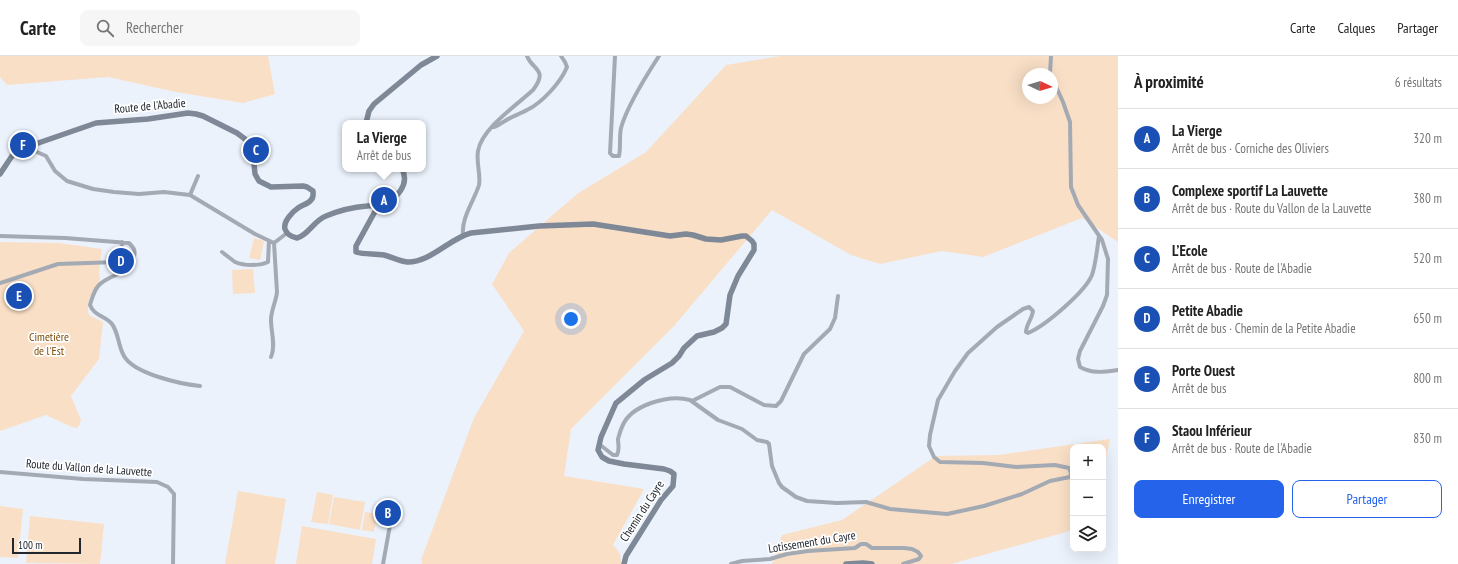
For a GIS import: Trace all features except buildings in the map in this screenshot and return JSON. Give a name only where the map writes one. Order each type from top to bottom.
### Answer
[{"type":"street","points":[[367,120],[369,111],[374,104],[421,65],[437,56]]},
{"type":"street","points":[[463,235],[463,227],[479,185],[478,151],[482,140],[491,128],[538,84],[540,73],[538,69],[528,60],[527,56]]},
{"type":"street","points":[[491,128],[528,110],[548,94],[567,67],[561,56]]},
{"type":"street","points":[[615,56],[610,153],[613,156],[619,156],[620,130],[624,118],[658,56]]},
{"type":"street","points":[[1050,68],[1051,56]]},
{"type":"street","points":[[1058,91],[1070,122],[1071,187],[1078,205],[1102,240],[1108,259],[1107,295],[1104,306],[1080,351],[1078,359],[1080,367],[1087,370],[1096,372],[1118,370]]},
{"type":"street","name":"Route de l'Abadie","points":[[0,174],[16,151],[96,123],[148,120],[188,113],[203,116],[237,133],[245,139],[253,153],[255,174],[259,181],[271,187],[303,186],[313,191],[313,198],[310,202],[297,208],[286,222],[284,228],[287,233]]},
{"type":"street","points":[[28,146],[30,149],[46,156],[60,176],[77,185],[114,192],[139,194],[164,192],[190,195],[272,242]]},
{"type":"street","points":[[222,252],[236,262],[244,264],[263,264],[268,262],[272,242],[287,233],[293,238],[301,237],[314,223],[326,216],[362,206],[378,206],[393,199],[404,184],[405,179],[403,172]]},
{"type":"street","points":[[190,195],[198,176]]},
{"type":"street","points":[[378,206],[356,246],[356,252],[384,255],[399,261],[409,262],[425,258],[463,235],[539,226],[593,224],[670,236],[686,234],[714,240],[742,236],[750,238],[754,244],[754,250],[738,276],[730,295],[726,324],[714,332],[696,336],[672,363],[644,380],[616,403],[599,444],[613,456],[617,455],[619,451],[618,438],[622,426],[631,415],[643,406],[658,401],[685,398],[692,401],[718,420],[742,429],[757,440],[767,442],[769,444],[772,466],[779,483],[782,487],[802,500],[837,504],[866,502],[890,509],[947,514],[984,506],[1022,494],[1050,481],[1070,477],[1072,473],[1069,468],[1064,466],[1016,467],[983,463],[940,462],[934,457],[929,446],[930,434],[938,400],[954,371],[968,353],[997,327],[1023,309],[1029,307],[1033,311],[1030,322],[1026,328],[1026,332],[1028,333],[1068,305],[1086,285],[1091,277],[1099,236]]},
{"type":"street","points":[[0,236],[129,243],[133,247],[135,254],[133,261],[129,267],[107,279],[98,286],[90,305],[92,310],[111,322],[117,333],[123,354],[129,363],[145,372],[174,382],[200,386]]},
{"type":"street","points":[[0,283],[58,264],[117,262],[121,256],[122,242]]},
{"type":"street","points":[[271,357],[274,349],[271,320],[277,292],[272,242]]},
{"type":"street","points":[[692,401],[720,387],[730,387],[764,405],[776,406],[804,354],[830,329],[835,318],[838,296]]},
{"type":"street","name":"Chemin du Cayre","points":[[599,444],[598,450],[602,457],[609,461],[664,469],[674,474],[673,486],[661,500],[626,556],[624,564]]},
{"type":"street","name":"Route du Vallon de la Lauvette","points":[[0,472],[83,479],[157,482],[168,487],[174,494],[174,564]]},
{"type":"street","points":[[383,564],[394,503]]},
{"type":"street","name":"Lotissement du Cayre","points":[[731,564],[742,561],[770,559],[787,554],[808,551],[855,548],[861,544],[866,544],[872,548],[912,549],[918,552],[921,556],[919,559],[903,564]]},
{"type":"street","points":[[846,564],[872,564]]},
{"type":"green space","points":[[0,56],[268,56],[275,94],[243,103],[176,92],[108,77],[7,85],[0,77]]},
{"type":"green space","points":[[780,56],[1118,56],[1118,242],[1082,218],[983,257],[942,251],[880,264],[851,255],[772,210],[674,326],[571,429],[564,476],[644,489],[613,545],[620,553],[621,564],[422,564],[421,560],[474,418],[524,331],[492,284],[509,253],[577,194],[646,152],[726,65]]},
{"type":"green space","points":[[254,238],[264,241],[260,260],[249,258]]},
{"type":"green space","name":"Cimetière de l'Est","points":[[0,242],[59,243],[102,249],[99,273],[100,281],[92,293],[88,306],[89,315],[103,322],[99,359],[71,396],[81,420],[77,428],[46,415],[0,431]]},
{"type":"green space","points":[[253,269],[255,293],[233,294],[232,270]]},
{"type":"green space","points":[[1110,439],[1106,459],[1106,444],[1075,444]]},
{"type":"green space","points":[[1070,445],[1070,531],[951,564],[772,564],[782,535],[842,520],[936,456],[999,455]]},
{"type":"green space","points":[[238,491],[286,499],[275,564],[225,564]]},
{"type":"green space","points":[[317,492],[333,495],[328,524],[311,522]]},
{"type":"green space","points":[[334,497],[365,502],[360,530],[329,524]]},
{"type":"green space","points":[[0,506],[23,509],[18,558],[0,557]]},
{"type":"green space","points":[[365,512],[377,514],[374,532],[362,530]]},
{"type":"green space","points":[[30,516],[104,524],[100,564],[26,563]]},
{"type":"green space","points":[[302,526],[376,539],[372,564],[296,564]]},
{"type":"place","name":"Staou Inférieur","points":[[23,145]]},
{"type":"place","name":"L’Ecole","points":[[256,150]]},
{"type":"place","name":"La Vierge","points":[[384,200]]},
{"type":"place","name":"Petite Abadie","points":[[121,261]]},
{"type":"place","name":"Porte Ouest","points":[[19,296]]},
{"type":"place","name":"Complexe sportif La Lauvette","points":[[388,513]]}]
